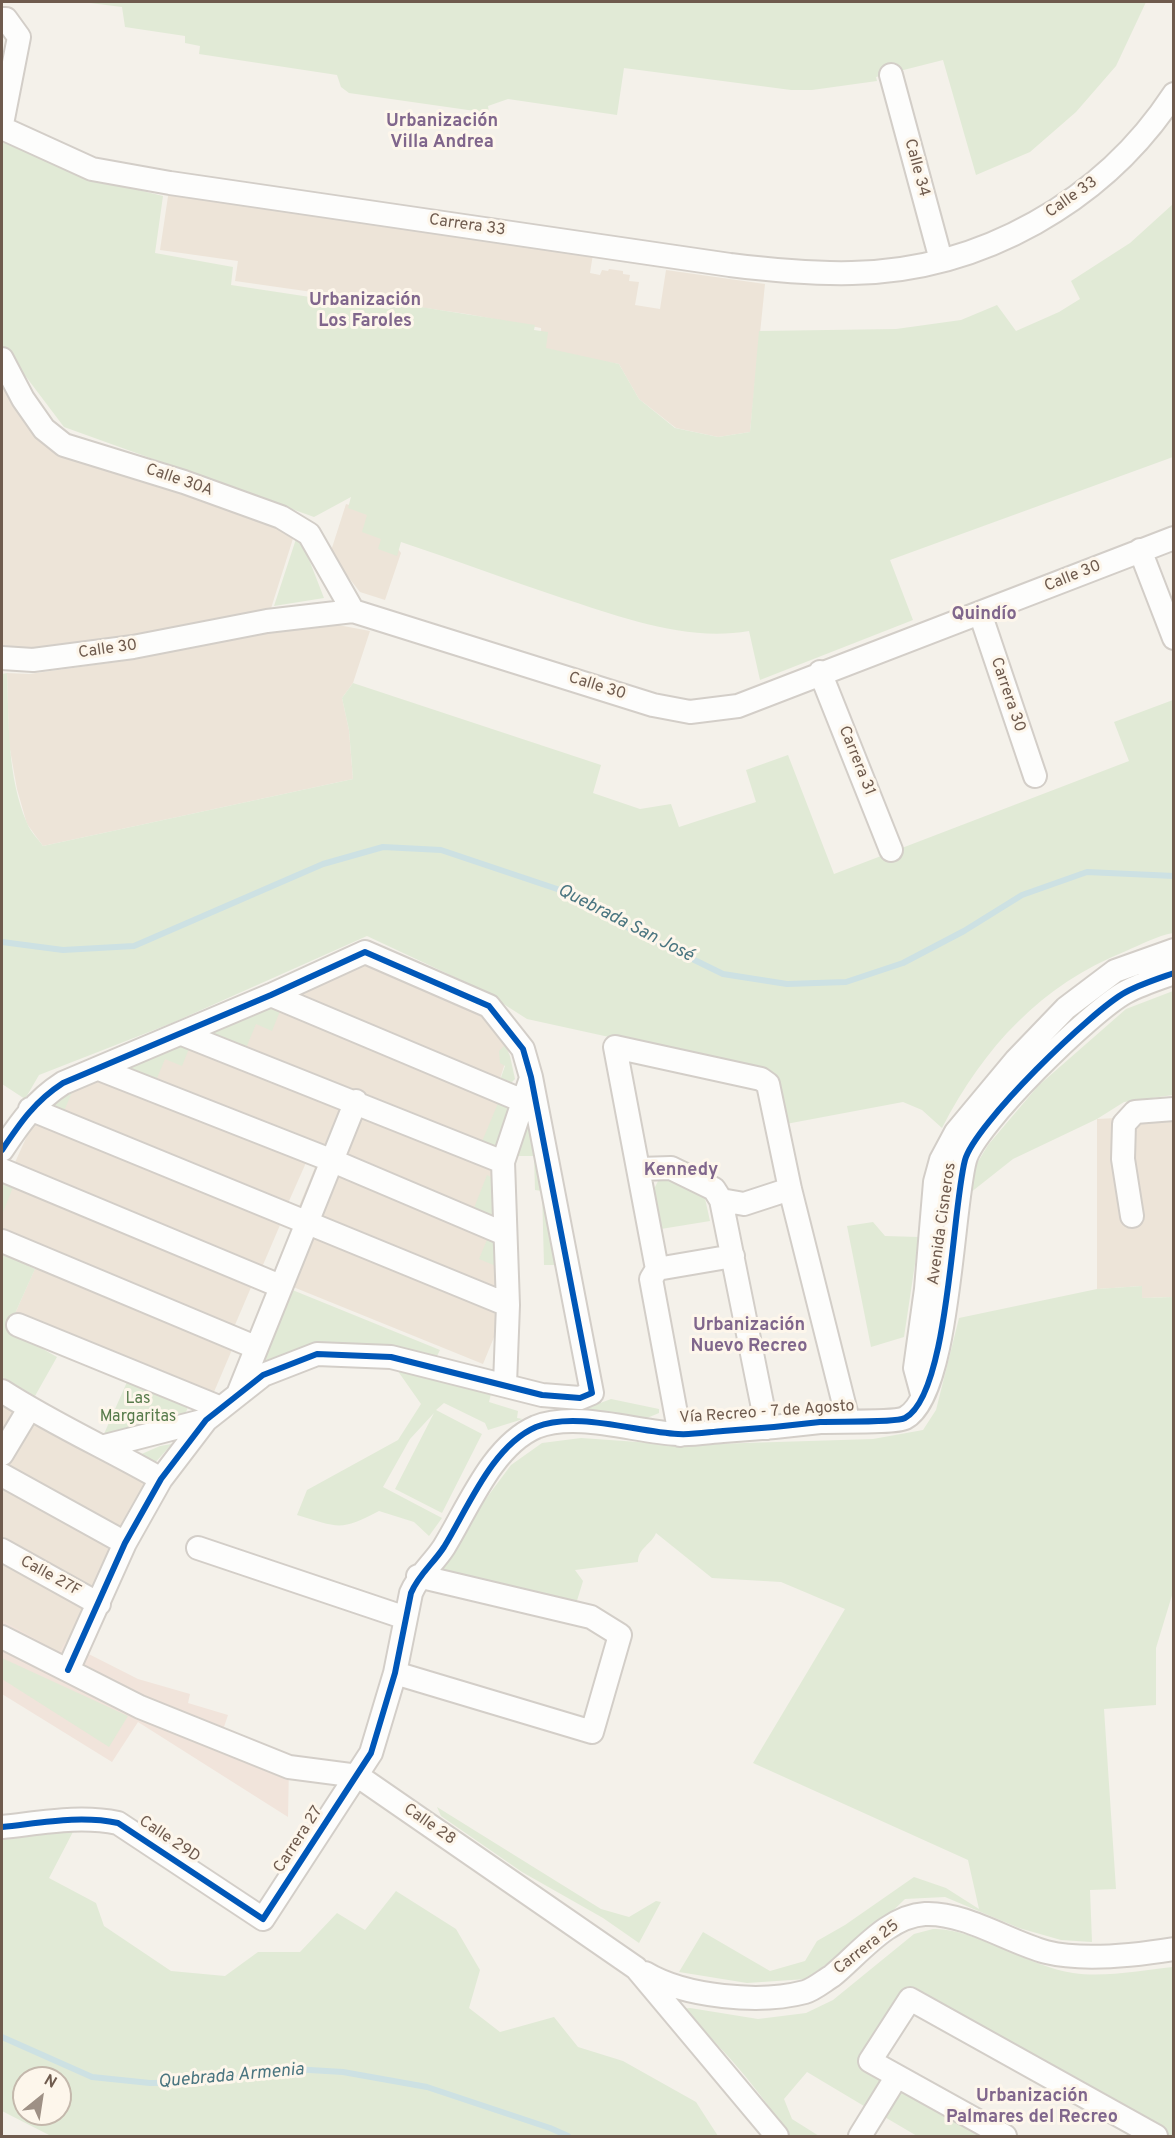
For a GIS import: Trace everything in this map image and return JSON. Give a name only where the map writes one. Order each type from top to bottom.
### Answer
[{"type":"street","points":[[2,126],[19,37],[4,19]]},
{"type":"street","name":"Calle 34","points":[[891,75],[941,260]]},
{"type":"street","name":"Calle 33","points":[[941,260],[979,249],[1006,237],[1050,215],[1083,194],[1125,155],[1161,114],[1173,94]]},
{"type":"street","name":"Carrera 33","points":[[2,126],[92,169],[170,183],[730,265],[792,272],[854,273],[909,267],[941,260]]},
{"type":"street","name":"Calle 30A","points":[[2,359],[23,399],[44,429],[64,445],[184,482],[281,517],[309,534],[353,611]]},
{"type":"street","name":"Calle 30","points":[[2,658],[33,660],[133,647],[267,621],[353,611],[653,705],[690,712],[738,706],[820,672],[980,614],[1173,538]]},
{"type":"street","points":[[1140,550],[1173,638]]},
{"type":"street","name":"Carrera 30","points":[[980,614],[1035,776]]},
{"type":"street","name":"Carrera 31","points":[[820,672],[891,850]]},
{"type":"street","name":"Avenida Cisneros","points":[[922,1394],[915,1368],[926,1289],[935,1182],[941,1160],[956,1132],[1016,1060],[1066,1008],[1115,971],[1173,950]]},
{"type":"street","points":[[2,1150],[30,1109],[45,1094],[63,1083],[182,1034],[365,952],[489,1006],[523,1049],[531,1077],[592,1393],[580,1398],[542,1395],[391,1357],[317,1354],[263,1375],[222,1408],[161,1479],[125,1544],[68,1670]]},
{"type":"street","name":"Avenida Cisneros","points":[[922,1394],[940,1347],[965,1157],[988,1124],[1037,1068],[1088,1019],[1124,993],[1173,973]]},
{"type":"street","points":[[271,995],[523,1101]]},
{"type":"street","points":[[182,1034],[356,1101],[503,1162]]},
{"type":"street","points":[[680,1435],[651,1279],[657,1269],[615,1047],[761,1079],[768,1084],[790,1190],[848,1420]]},
{"type":"street","points":[[99,1069],[333,1161],[505,1234]]},
{"type":"street","points":[[505,1384],[508,1305],[503,1162],[531,1077]]},
{"type":"street","points":[[105,1446],[222,1408],[255,1347],[356,1101]]},
{"type":"street","points":[[30,1109],[508,1305]]},
{"type":"street","points":[[1132,1216],[1123,1159],[1124,1124],[1135,1112],[1173,1109]]},
{"type":"street","points":[[639,1169],[671,1168],[714,1189],[721,1200],[767,1428]]},
{"type":"street","points":[[2,1170],[280,1286]]},
{"type":"street","points":[[721,1200],[744,1204],[790,1190]]},
{"type":"street","points":[[2,1241],[255,1347]]},
{"type":"street","points":[[657,1269],[733,1256]]},
{"type":"street","points":[[18,1325],[222,1408]]},
{"type":"street","points":[[2,1391],[29,1409],[105,1446],[161,1479]]},
{"type":"street","name":"Vía Recreo - 7 de Agosto","points":[[358,1776],[380,1729],[411,1593],[418,1576],[443,1549],[500,1455],[514,1440],[538,1426],[570,1421],[680,1435],[848,1420],[889,1421],[905,1418],[913,1410],[922,1394]]},
{"type":"street","points":[[542,1395],[570,1421]]},
{"type":"street","points":[[2,1454],[29,1409]]},
{"type":"street","points":[[2,1475],[125,1544]]},
{"type":"street","points":[[198,1548],[406,1618]]},
{"type":"street","name":"Calle 27F","points":[[2,1550],[99,1604]]},
{"type":"street","points":[[394,1673],[592,1732],[620,1635],[591,1617],[418,1576]]},
{"type":"street","name":"Calle 28","points":[[2,1637],[140,1707],[289,1767],[358,1776],[636,1968],[777,2136]]},
{"type":"street","name":"Carrera 27","points":[[263,1919],[358,1776]]},
{"type":"street","name":"Calle 29D","points":[[2,1827],[95,1818],[118,1823],[263,1919]]},
{"type":"street","name":"Carrera 25","points":[[636,1968],[664,1984],[746,1999],[806,1992],[830,1977],[897,1921],[925,1914],[951,1917],[1047,1952],[1083,1956],[1173,1949]]},
{"type":"street","points":[[1005,2136],[870,2061],[910,1999],[1156,2136]]},
{"type":"street","points":[[860,2136],[897,2076]]},
{"type":"shaded area","points":[[170,183],[593,254],[590,273],[600,275],[602,270],[608,271],[609,269],[623,271],[623,274],[630,275],[629,281],[639,282],[635,305],[660,309],[666,270],[765,284],[750,432],[718,437],[676,428],[639,399],[619,364],[542,351],[541,328],[467,314],[235,281],[238,261],[160,250]]},
{"type":"shaded area","points":[[2,359],[44,429],[297,526],[267,621],[2,658]]},
{"type":"shaded area","points":[[346,504],[372,512],[401,553],[385,600],[360,592],[330,554]]},
{"type":"shaded area","points":[[322,622],[370,631],[353,683],[342,698],[349,730],[353,779],[43,846],[27,824],[17,789],[9,744],[7,673],[29,674],[130,660]]},
{"type":"shaded area","points":[[358,959],[493,1016],[511,1044],[499,1082],[283,995]]},
{"type":"shaded area","points":[[272,999],[515,1100],[498,1156],[192,1032]]},
{"type":"shaded area","points":[[186,1035],[498,1163],[498,1226],[113,1069]]},
{"type":"shaded area","points":[[100,1071],[309,1156],[285,1210],[39,1109]]},
{"type":"shaded area","points":[[1173,1115],[1173,1297],[1142,1298],[1142,1286],[1097,1289],[1097,1119]]},
{"type":"shaded area","points":[[36,1116],[283,1218],[260,1272],[12,1169]]},
{"type":"shaded area","points":[[318,1160],[501,1235],[502,1299],[295,1216]]},
{"type":"shaded area","points":[[8,1176],[255,1278],[232,1332],[2,1236],[2,1190]]},
{"type":"shaded area","points":[[294,1222],[506,1308],[483,1364],[271,1278]]},
{"type":"shaded area","points":[[37,1264],[234,1345],[211,1399],[13,1318]]},
{"type":"shaded area","points":[[2,1397],[24,1411],[2,1446]]},
{"type":"shaded area","points":[[30,1415],[148,1480],[117,1535],[2,1470]]},
{"type":"shaded area","points":[[2,1479],[114,1541],[96,1595],[2,1548]]},
{"type":"shaded area","points":[[2,1555],[92,1603],[62,1659],[2,1626]]},
{"type":"shaded area","points":[[2,1620],[59,1652],[65,1642],[138,1679],[190,1694],[188,1703],[228,1715],[220,1739],[289,1767],[288,1817],[138,1722],[112,1762],[2,1694]]},
{"type":"green space","points":[[82,2],[1146,2],[1116,66],[1076,112],[1030,152],[976,175],[943,60],[876,77],[877,81],[812,90],[791,90],[624,68],[617,115],[508,99],[488,106],[489,113],[349,93],[341,87],[337,75],[199,54],[200,46],[185,43],[185,36],[125,27],[122,7]]},
{"type":"green space","points":[[2,142],[102,181],[163,196],[155,253],[233,267],[231,285],[389,309],[395,303],[535,325],[534,330],[548,332],[546,348],[619,364],[639,399],[675,428],[718,437],[750,432],[759,331],[896,329],[961,320],[997,305],[1016,331],[1059,312],[1080,299],[1071,281],[1130,243],[1173,204],[1173,457],[890,560],[913,620],[760,680],[749,631],[725,634],[702,633],[654,626],[607,613],[401,542],[397,556],[378,549],[381,539],[362,532],[367,515],[348,508],[351,497],[314,517],[64,427],[2,345]]},
{"type":"green space","points":[[296,539],[303,544],[324,598],[274,606]]},
{"type":"green space","points":[[7,673],[12,768],[20,805],[28,826],[43,846],[353,779],[349,730],[342,698],[353,683],[601,765],[593,793],[640,809],[671,804],[679,827],[756,802],[746,770],[788,755],[834,874],[1129,761],[1114,722],[1173,700],[1173,933],[1150,940],[1095,965],[1042,1001],[996,1045],[958,1099],[942,1128],[922,1110],[903,1102],[786,1124],[778,1087],[714,1060],[527,1019],[480,989],[367,936],[172,1023],[39,1075],[25,1099],[2,1084],[2,674]]},
{"type":"green space","points":[[1173,991],[1173,1095],[1124,1102],[1097,1119],[1013,1159],[970,1193],[973,1170],[988,1145],[1038,1086],[1126,1009]]},
{"type":"green space","points":[[282,1006],[272,1031],[256,1024],[246,1048],[208,1036],[207,1031],[261,1007]]},
{"type":"green space","points":[[192,1041],[182,1066],[165,1059],[155,1083],[132,1076],[126,1066]]},
{"type":"green space","points":[[505,1045],[515,1079],[507,1087],[499,1083],[505,1066],[500,1063],[499,1051]]},
{"type":"green space","points":[[69,1092],[72,1092],[62,1116],[48,1104]]},
{"type":"green space","points":[[501,1096],[510,1104],[496,1146],[481,1144]]},
{"type":"green space","points":[[528,1118],[563,1265],[544,1265],[542,1191],[535,1190],[534,1156],[516,1156]]},
{"type":"green space","points":[[487,1175],[496,1180],[496,1222],[472,1213]]},
{"type":"green space","points":[[2,1177],[15,1182],[2,1215]]},
{"type":"green space","points":[[670,1178],[704,1194],[710,1221],[661,1229],[654,1189],[658,1181]]},
{"type":"green space","points":[[873,1222],[885,1236],[919,1237],[904,1337],[871,1347],[847,1226]]},
{"type":"green space","points":[[489,1235],[496,1242],[496,1266],[479,1259]]},
{"type":"green space","points":[[2,1253],[35,1269],[13,1318],[11,1331],[57,1357],[35,1396],[2,1377]]},
{"type":"green space","points":[[1142,1286],[1142,1298],[1173,1297],[1173,1592],[1156,1648],[1156,1705],[1104,1709],[1116,1889],[1090,1890],[1092,1942],[1061,1940],[1019,1928],[945,1897],[905,1899],[873,1930],[806,1979],[747,1983],[679,1972],[703,1932],[770,1971],[805,1961],[817,1941],[845,1925],[914,1877],[946,1888],[979,1909],[968,1860],[753,1763],[845,1609],[781,1582],[712,1578],[656,1533],[640,1553],[638,1562],[575,1570],[583,1581],[576,1604],[436,1573],[459,1535],[511,1465],[542,1443],[581,1438],[681,1445],[873,1439],[923,1430],[936,1410],[959,1318],[1097,1289]]},
{"type":"green space","points":[[290,1289],[440,1350],[437,1356],[403,1350],[267,1365],[260,1362]]},
{"type":"green space","points":[[395,1367],[491,1394],[489,1402],[518,1411],[517,1418],[523,1419],[488,1430],[485,1423],[444,1403],[436,1410],[482,1434],[442,1513],[395,1489],[434,1413],[410,1439],[383,1487],[442,1518],[429,1536],[414,1522],[379,1511],[347,1525],[331,1525],[297,1515],[307,1490],[398,1440],[421,1404]]},
{"type":"green space","name":"Las Margaritas","points":[[127,1382],[188,1407],[184,1417],[111,1437],[104,1434]]},
{"type":"green space","points":[[611,1399],[659,1409],[659,1413],[647,1418],[570,1411],[567,1408],[595,1405]]},
{"type":"green space","points":[[172,1444],[152,1466],[137,1456],[160,1446]]},
{"type":"green space","points":[[2,1658],[128,1716],[109,1747],[2,1679]]},
{"type":"green space","points":[[437,1807],[601,1909],[629,1917],[656,1901],[661,1902],[639,1943],[603,1918],[522,1872],[441,1816]]},
{"type":"green space","points":[[75,1828],[49,1878],[96,1903],[104,1926],[171,1971],[225,1976],[258,1952],[300,1952],[337,1913],[365,1930],[396,1891],[456,1929],[480,1970],[469,2008],[500,2032],[554,2017],[578,2047],[623,2061],[696,2102],[718,2136],[51,2136],[31,2126],[72,2126],[72,2066],[12,2066],[12,2116],[2,2111],[2,1835]]},
{"type":"green space","points":[[933,1929],[965,1934],[1038,1963],[1073,1973],[1110,1974],[1173,1967],[1173,2136],[1168,2136],[913,1993],[861,2064],[881,2075],[885,2084],[869,2109],[807,2072],[784,2099],[792,2119],[819,2136],[788,2136],[739,2069],[681,2009],[690,2008],[758,2019],[806,2013],[833,2000],[914,1934]]},
{"type":"green space","points":[[906,2088],[992,2136],[917,2136],[883,2116],[897,2091]]},
{"type":"waterway","name":"Quebrada San José","points":[[2,942],[63,950],[134,946],[323,864],[383,847],[441,850],[569,893],[623,925],[723,974],[787,984],[846,982],[903,963],[964,931],[1022,895],[1087,872],[1174,876]]},
{"type":"waterway","name":"Quebrada Armenia","points":[[2,2037],[92,2077],[150,2083],[211,2082],[293,2069],[343,2072],[427,2087],[568,2136]]},
{"type":"cycle path","points":[[2,1150],[36,1105],[63,1083],[271,995],[365,952],[489,1006],[523,1049],[531,1077],[592,1393],[580,1398],[542,1395],[391,1357],[317,1354],[263,1375],[206,1420],[161,1479],[125,1543],[68,1670]]},
{"type":"cycle path","points":[[2,1827],[74,1820],[118,1823],[263,1919],[371,1753],[395,1673],[411,1593],[418,1580],[444,1547],[482,1480],[506,1448],[520,1436],[536,1427],[569,1421],[695,1434],[820,1422],[905,1418],[920,1402],[931,1375],[940,1339],[960,1184],[965,1160],[973,1143],[1011,1096],[1088,1021],[1126,992],[1174,973]]},
{"type":"district","name":"Urbanización Villa Andrea","points":[[442,132]]},
{"type":"district","name":"Urbanización Los Faroles","points":[[365,311]]},
{"type":"district","name":"Quindío","points":[[984,615]]},
{"type":"district","name":"Kennedy","points":[[681,1171]]},
{"type":"district","name":"Urbanización Nuevo Recreo","points":[[749,1336]]},
{"type":"district","name":"Urbanización Palmares del Recreo","points":[[1032,2107]]}]
